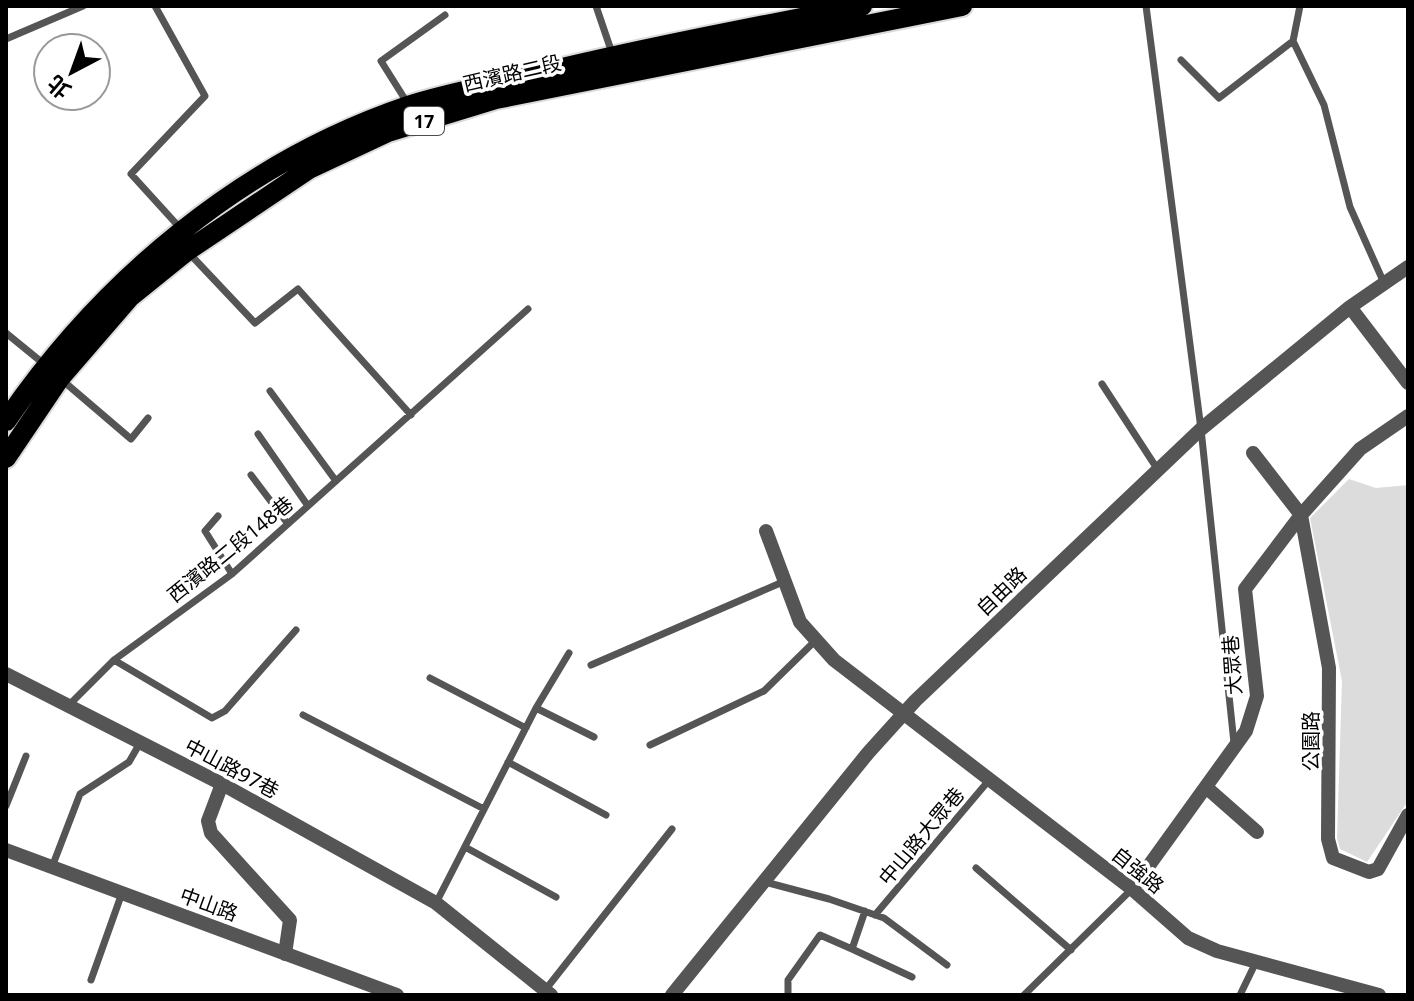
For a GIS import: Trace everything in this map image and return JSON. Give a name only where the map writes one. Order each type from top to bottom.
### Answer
[{"type":"main road","name":"西濱路二段","points":[[6,421],[130,297],[187,251],[309,169],[388,132],[496,99],[614,65],[862,6]]},
{"type":"main road","name":"西濱路二段","points":[[6,458],[53,372],[112,291],[181,229],[316,145],[409,106],[614,65],[962,6]]},
{"type":"street","name":"自由路","points":[[672,995],[903,714],[1201,429],[1350,307],[1408,267]]},
{"type":"street","points":[[1350,307],[1408,383]]},
{"type":"street","points":[[1253,453],[1301,515],[1360,449],[1408,416]]},
{"type":"street","name":"大眾巷","points":[[1132,889],[1207,788],[1234,743],[1246,731],[1257,696],[1245,589],[1301,515]]},
{"type":"street","name":"公園路","points":[[1301,515],[1329,668],[1328,839],[1333,858],[1369,872],[1378,869],[1408,815]]},
{"type":"street","name":"自強路","points":[[766,531],[800,622],[834,660],[1132,889],[1188,938],[1256,962],[1379,995]]},
{"type":"street","name":"中山路97巷","points":[[6,674],[222,784],[436,903],[549,992]]},
{"type":"street","points":[[222,784],[208,821],[211,833],[290,920],[285,954]]},
{"type":"street","points":[[1207,788],[1257,832]]},
{"type":"street","name":"中山路","points":[[6,850],[397,995]]},
{"type":"lane","points":[[6,39],[83,6]]},
{"type":"lane","points":[[155,6],[205,96],[131,174],[181,229]]},
{"type":"lane","points":[[596,6],[614,65]]},
{"type":"lane","points":[[1146,6],[1201,429],[1234,743]]},
{"type":"lane","points":[[1300,6],[1293,41],[1324,105],[1350,207],[1384,283]]},
{"type":"lane","points":[[409,106],[381,61],[445,15]]},
{"type":"lane","points":[[1181,60],[1219,98],[1293,41]]},
{"type":"lane","points":[[187,251],[255,323],[298,289],[411,415]]},
{"type":"lane","name":"西濱路二段148巷","points":[[68,706],[114,660],[232,574],[528,309]]},
{"type":"lane","points":[[6,333],[131,439],[148,418]]},
{"type":"lane","points":[[1102,384],[1158,470]]},
{"type":"lane","points":[[270,391],[336,481]]},
{"type":"lane","points":[[258,434],[308,506]]},
{"type":"lane","points":[[251,475],[288,524]]},
{"type":"lane","points":[[218,516],[205,531],[232,574]]},
{"type":"lane","points":[[591,665],[785,581]]},
{"type":"lane","points":[[114,660],[212,718],[225,711],[296,630]]},
{"type":"lane","points":[[650,745],[764,691],[816,640]]},
{"type":"lane","points":[[436,903],[536,708],[569,653]]},
{"type":"lane","points":[[430,678],[526,728]]},
{"type":"lane","points":[[536,708],[594,737]]},
{"type":"lane","points":[[303,715],[484,809]]},
{"type":"lane","points":[[52,867],[80,794],[129,762],[140,743]]},
{"type":"lane","points":[[6,806],[26,756]]},
{"type":"lane","points":[[508,762],[606,815]]},
{"type":"lane","name":"中山路大眾巷","points":[[875,915],[990,778]]},
{"type":"lane","points":[[549,992],[672,829]]},
{"type":"lane","points":[[465,847],[556,897]]},
{"type":"lane","points":[[976,868],[1071,950]]},
{"type":"lane","points":[[763,882],[875,915],[921,944],[947,965]]},
{"type":"lane","points":[[1024,995],[1132,889]]},
{"type":"lane","points":[[91,980],[122,893]]},
{"type":"lane","points":[[852,949],[865,911]]},
{"type":"lane","points":[[788,995],[788,980],[820,935],[912,977]]},
{"type":"lane","points":[[1240,995],[1256,962]]},
{"type":"shaded area","points":[[1349,479],[1376,488],[1408,485],[1408,801],[1367,862],[1340,849],[1337,838],[1342,681],[1310,518]]}]
